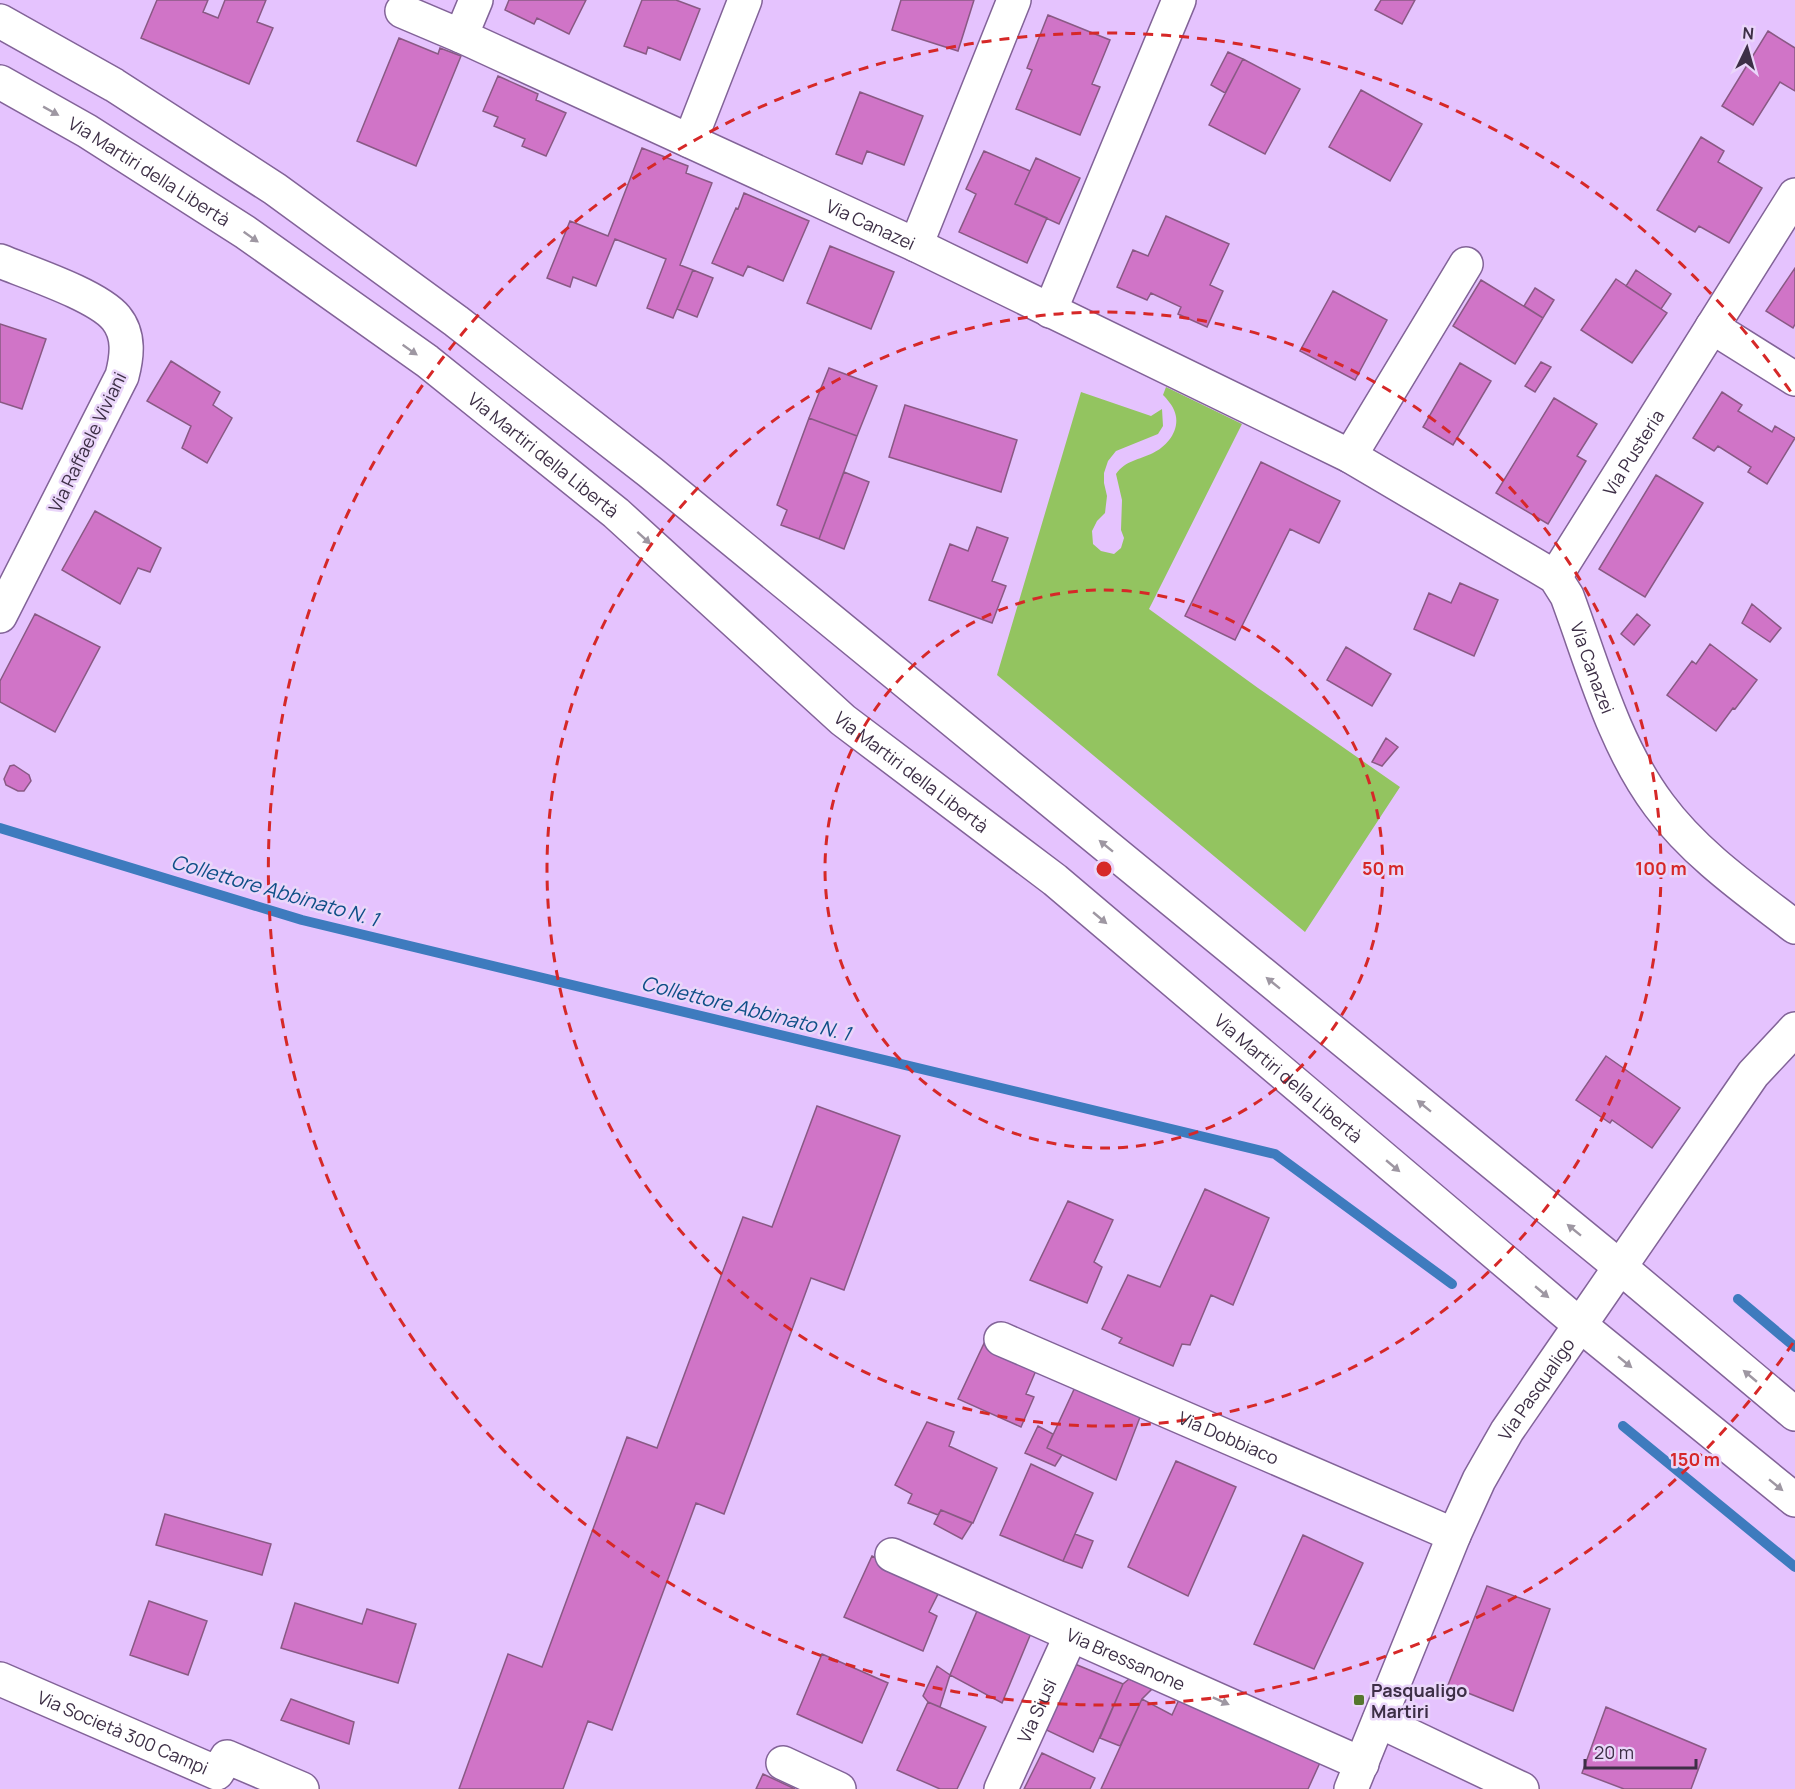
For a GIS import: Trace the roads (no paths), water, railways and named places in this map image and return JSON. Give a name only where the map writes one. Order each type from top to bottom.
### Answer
[{"type":"street","points":[[461,36],[476,0]]},
{"type":"street","points":[[690,141],[745,0]]},
{"type":"street","points":[[916,245],[1014,0]]},
{"type":"street","points":[[1050,311],[1179,0]]},
{"type":"street","name":"Via Canazei","points":[[402,11],[916,245],[1350,456],[1555,578],[1566,596],[1620,739],[1638,774],[1660,806],[1717,867],[1795,927]]},
{"type":"street","points":[[0,21],[114,85],[275,189],[456,321],[659,480],[1620,1267],[1795,1414]]},
{"type":"street","name":"Via Martiri della Libertà","points":[[0,82],[87,130],[245,232],[427,361],[616,513],[843,720],[1055,880],[1580,1325],[1795,1500]]},
{"type":"street","name":"Via Pusteria","points":[[1555,578],[1795,195]]},
{"type":"street","name":"Via Raffaele Viviani","points":[[0,261],[101,305],[117,319],[126,338],[127,356],[122,376],[0,616]]},
{"type":"street","points":[[1350,456],[1466,264]]},
{"type":"street","points":[[1712,327],[1795,379]]},
{"type":"street","name":"Via Pasqualigo","points":[[1357,1776],[1454,1535],[1479,1480],[1508,1431],[1753,1074],[1795,1029]]},
{"type":"street","name":"Via Dobbiaco","points":[[1001,1339],[1454,1535]]},
{"type":"street","name":"Via Bressanone","points":[[892,1555],[1071,1635],[1357,1776]]},
{"type":"street","name":"Via Siusi","points":[[1001,1789],[1071,1635]]},
{"type":"street","name":"Via Società 300 Campi","points":[[0,1679],[216,1773],[227,1757],[302,1789]]},
{"type":"street","points":[[1379,1721],[1522,1789]]},
{"type":"street","points":[[783,1763],[839,1789]]},
{"type":"waterway","name":"Collettore Abbinato N. 1","points":[[0,828],[302,920],[1275,1154],[1452,1284]]},
{"type":"waterway","points":[[1738,1299],[1795,1347]]},
{"type":"waterway","name":"Collettore Abbinato N. 1","points":[[1623,1426],[1795,1567]]},
{"type":"place","name":"Pasqualigo Martiri","points":[[1359,1700]]}]
